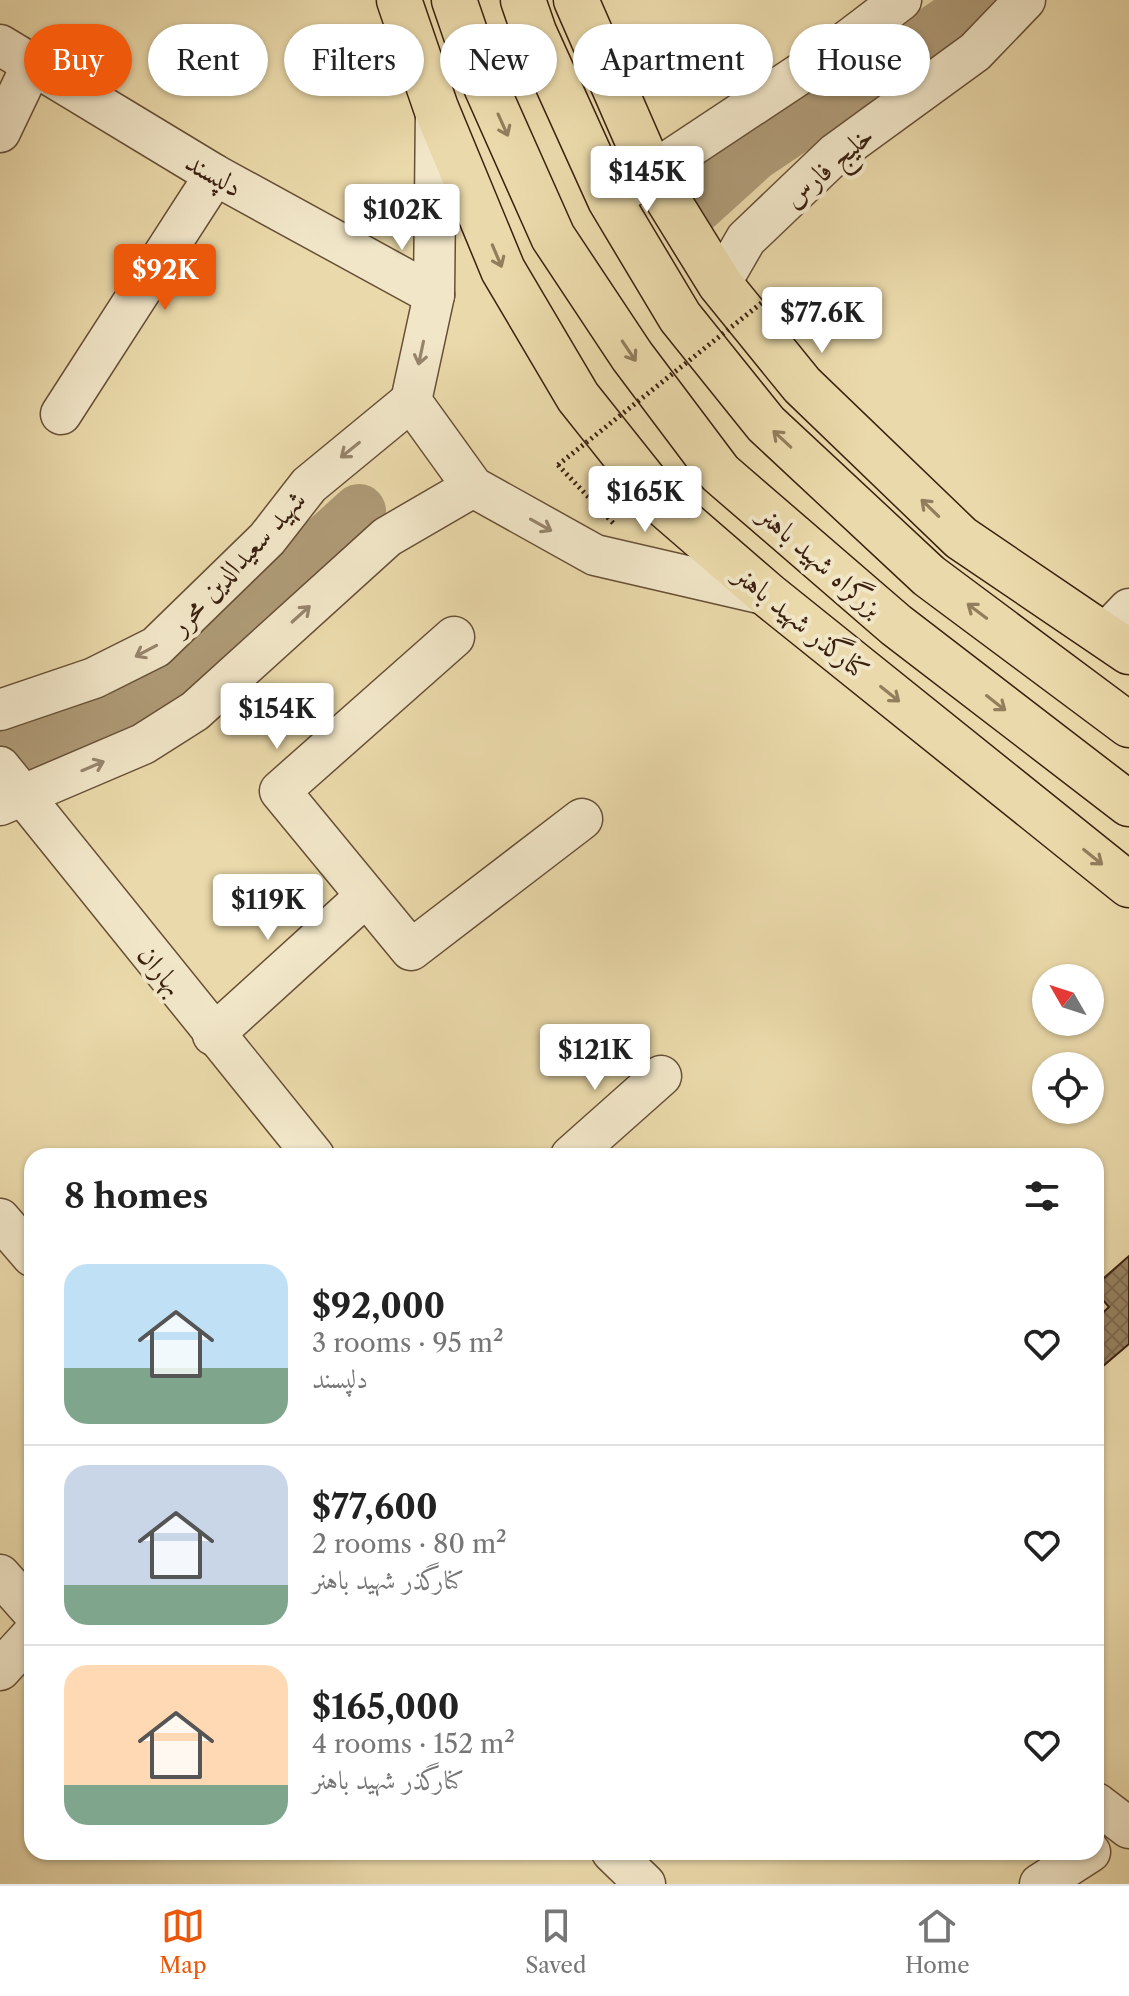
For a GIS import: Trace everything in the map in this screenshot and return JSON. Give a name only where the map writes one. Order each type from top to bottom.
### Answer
[{"type":"main road","name":"کنارگذر شهید باهنر","points":[[399,0],[430,91],[503,270],[578,397],[664,505],[768,595],[1129,885]]},
{"type":"main road","points":[[423,0],[430,91]]},
{"type":"main road","name":"بزرگراه شهید باهنر","points":[[454,0],[476,64],[553,237],[632,356],[720,473],[896,625],[1129,804]]},
{"type":"main road","points":[[523,0],[534,32],[610,200],[680,317],[766,424],[929,576],[1129,725]]},
{"type":"main road","points":[[576,0],[652,174],[720,284],[802,385],[961,538],[1121,632]]},
{"type":"main road","points":[[1074,684],[1129,716]]},
{"type":"street","points":[[610,200],[830,54],[901,0]]},
{"type":"street","name":"خلیج فارس","points":[[720,284],[746,239],[835,154],[975,52],[1025,0]]},
{"type":"street","points":[[0,132],[16,55]]},
{"type":"street","name":"دلپسند","points":[[16,55],[215,175],[434,295]]},
{"type":"street","points":[[430,91],[434,295],[411,401],[473,487],[595,555],[768,595]]},
{"type":"street","points":[[61,414],[215,175]]},
{"type":"street","name":"شهید سعیدالدین محرر","points":[[0,710],[25,705],[94,678],[156,647],[267,539],[309,485],[411,401]]},
{"type":"street","points":[[8,788],[143,744],[195,711],[387,537],[473,487]]},
{"type":"street","points":[[454,637],[280,791],[411,950],[582,819]]},
{"type":"street","name":"بهاران","points":[[8,788],[307,1148]]},
{"type":"street","points":[[213,1035],[365,897]]},
{"type":"street","points":[[580,1148],[661,1076]]},
{"type":"street","points":[[0,1219],[24,1247]]},
{"type":"street","points":[[0,1575],[24,1602]]},
{"type":"street","points":[[0,1670],[24,1644]]},
{"type":"street","points":[[1104,1809],[1128,1828],[1104,1843]]},
{"type":"street","points":[[620,1860],[645,1884]]},
{"type":"street","points":[[1040,1884],[1078,1860]]},
{"type":"path","points":[[618,528],[558,465],[774,293]]},
{"type":"building","points":[[1129,1256],[1129,1344],[1104,1365],[1104,1312],[1109,1307],[1104,1301],[1104,1278]]},
{"type":"waterway","points":[[689,213],[754,154],[966,11],[976,0]]},
{"type":"waterway","points":[[0,755],[120,720],[180,673],[359,511]]}]
